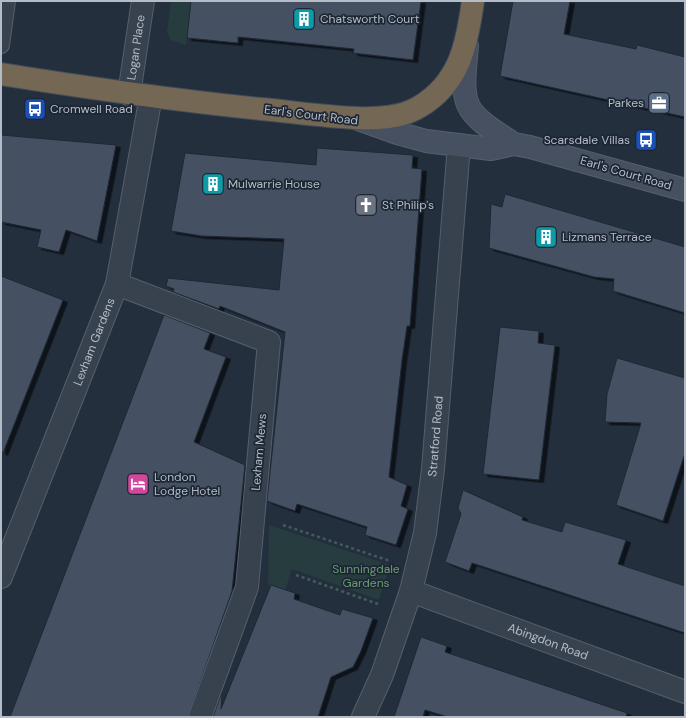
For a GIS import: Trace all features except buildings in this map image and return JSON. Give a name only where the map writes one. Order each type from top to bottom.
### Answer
[{"type":"highway","points":[[358,118],[402,113],[417,108],[432,99],[447,82],[458,63],[467,41],[473,1]]},
{"type":"highway","name":"Earl's Court Road","points":[[1,74],[129,94],[358,118]]},
{"type":"main road","points":[[467,41],[464,87],[465,100],[470,110],[479,121],[514,144]]},
{"type":"main road","name":"Earl's Court Road","points":[[358,118],[397,133],[419,139],[491,149],[514,144],[615,169],[685,190]]},
{"type":"street","name":"Logan Place","points":[[129,94],[143,1]]},
{"type":"street","name":"Lexham Gardens","points":[[1,577],[117,284],[151,96]]},
{"type":"street","name":"Stratford Road","points":[[363,717],[382,675],[414,581],[425,533],[433,469],[459,145]]},
{"type":"street","name":"Lexham Mews","points":[[117,284],[269,342],[247,587],[200,717]]},
{"type":"street","name":"Abingdon Road","points":[[414,581],[685,692]]},
{"type":"lane","points":[[1,45],[7,1]]},
{"type":"path","points":[[283,525],[414,581]]},
{"type":"path","points":[[296,575],[403,613]]},
{"type":"green space","points":[[171,1],[191,1],[186,45],[171,40],[167,32]]},
{"type":"green space","name":"Sunningdale Gardens","points":[[269,525],[390,566],[379,599],[292,569],[285,590],[268,584]]},
{"type":"place","name":"Chatsworth Court","points":[[304,19]]},
{"type":"place","name":"Parkes","points":[[659,103]]},
{"type":"place","name":"Cromwell Road","points":[[35,109]]},
{"type":"place","name":"Scarsdale Villas","points":[[646,140]]},
{"type":"place","name":"Mulwarrie House","points":[[213,184]]},
{"type":"place","name":"St Philip's","points":[[366,205]]},
{"type":"place","name":"Lizmans Terrace","points":[[546,237]]},
{"type":"place","name":"London Lodge Hotel","points":[[138,484]]}]
